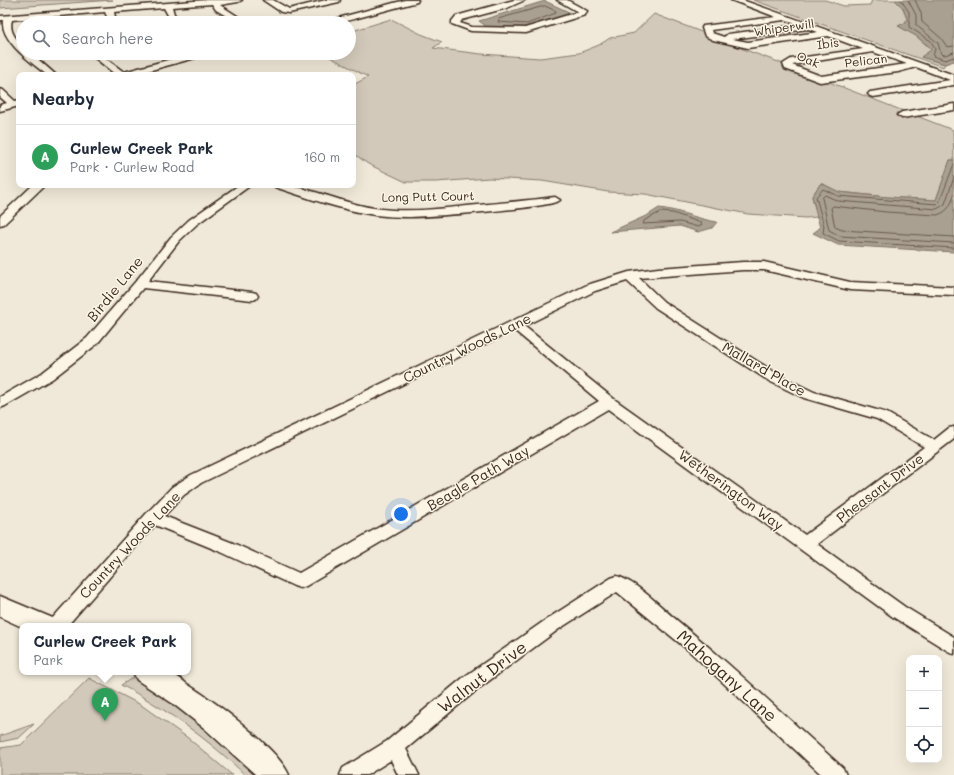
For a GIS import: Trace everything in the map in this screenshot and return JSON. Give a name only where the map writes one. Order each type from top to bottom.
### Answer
[{"type":"main road","points":[[0,606],[39,623]]},
{"type":"main road","points":[[151,675],[171,687],[220,722],[247,746],[275,775]]},
{"type":"street","points":[[32,16],[238,0]]},
{"type":"street","points":[[267,0],[284,10],[289,11],[336,0]]},
{"type":"street","points":[[356,16],[414,0]]},
{"type":"street","points":[[521,0],[459,18],[456,21],[456,24],[472,29],[526,31],[550,22],[582,14],[583,11],[579,8],[561,0]]},
{"type":"street","points":[[735,0],[954,78]]},
{"type":"street","points":[[217,2],[216,5],[219,8],[232,16]]},
{"type":"street","points":[[168,6],[168,11],[171,16]]},
{"type":"street","points":[[110,10],[110,16]]},
{"type":"street","points":[[16,17],[4,18],[8,34],[16,44]]},
{"type":"street","name":"Whiperwill","points":[[784,18],[706,28],[708,34],[716,38],[748,45],[830,34]]},
{"type":"street","points":[[716,38],[809,27]]},
{"type":"street","name":"Ibis","points":[[787,64],[794,61],[873,50]]},
{"type":"street","points":[[34,60],[48,72]]},
{"type":"street","points":[[102,60],[118,72]]},
{"type":"street","points":[[133,72],[176,60]]},
{"type":"street","name":"Oak","points":[[787,64],[788,67],[820,79]]},
{"type":"street","name":"Pelican","points":[[820,79],[898,69],[914,65]]},
{"type":"street","points":[[873,94],[954,82]]},
{"type":"street","points":[[0,92],[16,104]]},
{"type":"street","points":[[0,108],[16,104]]},
{"type":"street","points":[[902,114],[954,107]]},
{"type":"street","points":[[0,222],[36,188]]},
{"type":"street","name":"Birdie Lane","points":[[0,403],[47,376],[92,341],[140,284],[171,244],[192,222],[242,188]]},
{"type":"street","name":"Long Putt Court","points":[[289,188],[368,210],[389,213],[445,212],[533,204],[555,200]]},
{"type":"street","name":"Country Woods Lane","points":[[59,623],[152,518],[178,492],[196,479],[591,288],[629,276],[658,272],[764,266],[850,286],[954,292]]},
{"type":"street","name":"Mallard Place","points":[[629,276],[660,305],[774,378],[809,395],[882,416],[935,447]]},
{"type":"street","points":[[140,284],[252,296]]},
{"type":"street","name":"Wetherington Way","points":[[515,325],[609,402],[899,612],[954,646]]},
{"type":"street","name":"Beagle Path Way","points":[[152,518],[188,530],[255,559],[300,581],[609,402]]},
{"type":"street","name":"Pheasant Drive","points":[[805,544],[954,432]]},
{"type":"street","name":"Walnut Drive","points":[[350,775],[394,747],[471,683],[553,624],[617,583]]},
{"type":"street","name":"Mahogany Lane","points":[[617,583],[694,645],[835,773]]},
{"type":"street","points":[[394,747],[409,775]]},
{"type":"shaded area","points":[[0,0],[113,0],[0,8]]},
{"type":"shaded area","points":[[753,0],[825,0],[844,6],[870,5],[872,0],[895,0],[903,8],[907,19],[905,23],[899,26],[916,36],[932,50],[921,57],[945,64],[943,67]]},
{"type":"shaded area","points":[[654,14],[704,33],[705,35],[781,63],[785,68],[824,80],[906,112],[896,113],[900,117],[914,115],[953,130],[954,160],[950,160],[936,200],[839,192],[821,183],[812,196],[817,217],[806,218],[748,214],[645,194],[608,192],[542,181],[489,178],[436,182],[406,182],[368,164],[356,155],[356,83],[368,77],[335,60],[356,60],[356,30],[391,19],[421,34],[442,42],[433,48],[481,54],[540,58],[579,53],[599,45],[610,38],[634,33]]},
{"type":"shaded area","points":[[136,676],[164,693],[263,775],[245,775],[217,750],[170,714],[121,685]]},
{"type":"shaded area","points":[[89,678],[141,705],[188,738],[232,775],[0,775],[0,748],[21,745]]},
{"type":"shaded area","points":[[34,724],[19,738],[0,742],[0,736]]},
{"type":"water","points":[[895,0],[954,0],[954,61],[945,64],[921,57],[932,49],[916,36],[898,26],[905,23],[907,19],[903,8]]},
{"type":"water","points":[[545,1],[571,13],[527,28],[487,27],[479,21]]},
{"type":"water","points":[[950,160],[954,160],[954,252],[838,245],[813,233],[820,228],[812,196],[821,183],[839,192],[936,200]]},
{"type":"water","points":[[659,208],[717,222],[712,228],[698,232],[680,226],[610,232],[648,215]]},
{"type":"place","name":"Curlew Creek Park","points":[[105,721]]}]
